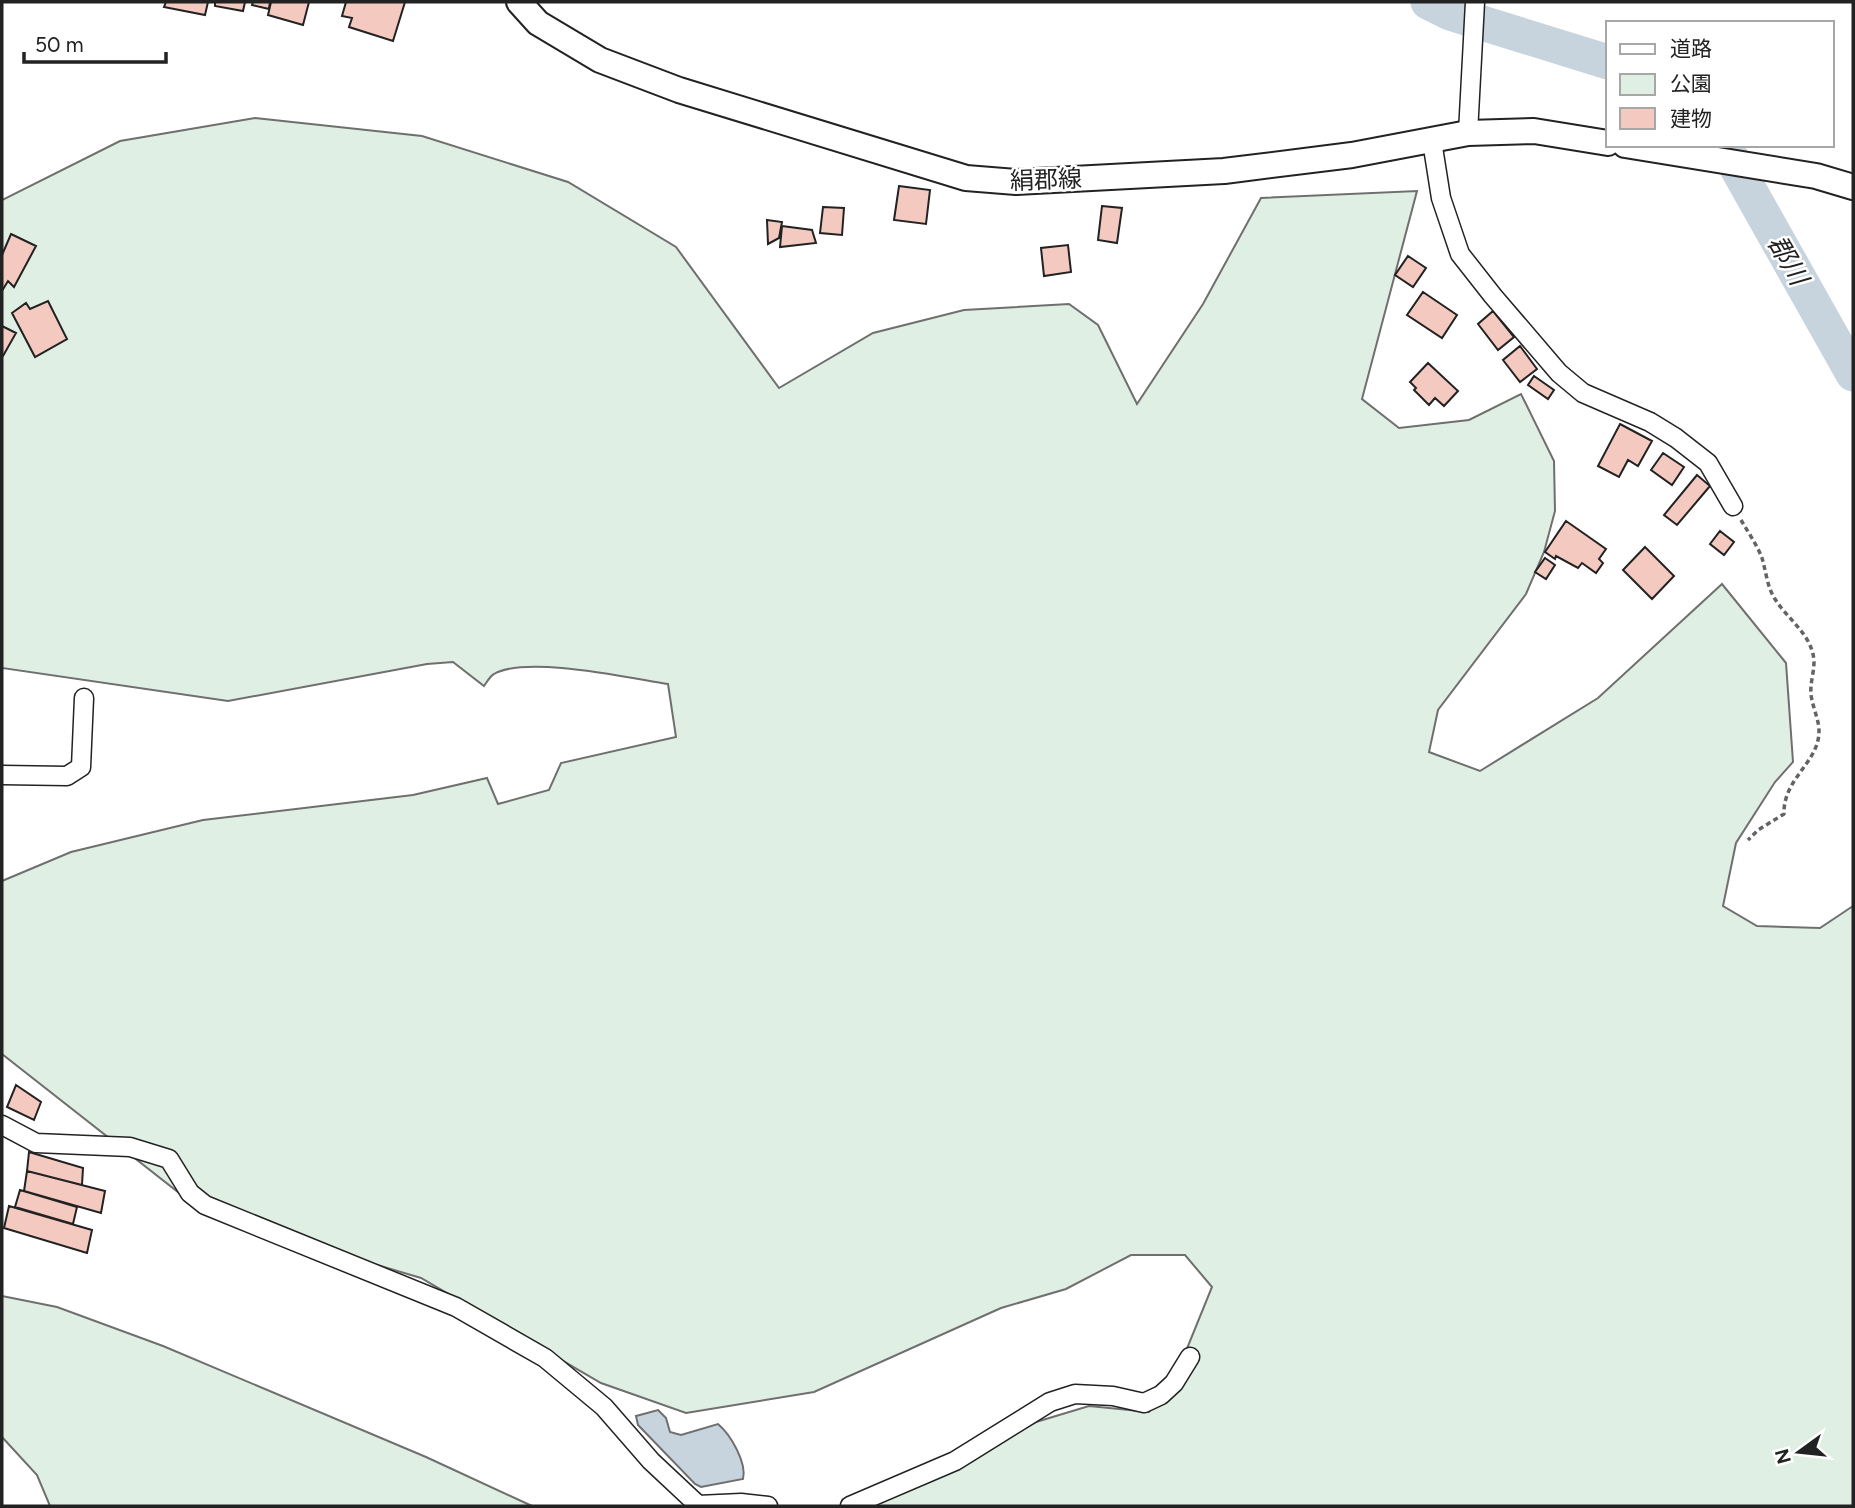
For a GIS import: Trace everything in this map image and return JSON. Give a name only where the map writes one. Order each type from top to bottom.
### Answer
[{"type":"main road","name":"絹郡線","points":[[519,2],[538,23],[600,60],[679,90],[966,178],[1016,182],[1224,171],[1352,155],[1468,133],[1534,131],[1606,143]]},
{"type":"main road","points":[[1637,147],[1816,176],[1853,187]]},
{"type":"street","points":[[1468,133],[1474,17]]},
{"type":"street","points":[[1432,141],[1441,198],[1460,254],[1493,296],[1559,373],[1583,393],[1650,422],[1708,463],[1733,506]]},
{"type":"street","points":[[2,775],[68,776],[80,767],[85,698]]},
{"type":"street","points":[[2,1125],[36,1143],[130,1147],[169,1159],[190,1193],[205,1205],[456,1307],[545,1358],[604,1406],[651,1461],[698,1505],[741,1503],[768,1506]]},
{"type":"street","points":[[850,1506],[955,1461],[1050,1402],[1075,1394],[1113,1396],[1144,1403],[1161,1395],[1174,1383],[1190,1357]]},
{"type":"path","points":[[1733,506],[1761,555],[1775,599],[1802,631],[1810,647],[1814,662],[1811,695],[1819,731],[1806,764],[1788,789],[1784,814],[1758,830],[1748,840]]},
{"type":"green space","points":[[255,118],[422,136],[568,182],[676,247],[779,388],[873,333],[964,310],[1069,304],[1098,325],[1137,404],[1203,304],[1261,198],[1417,191],[1362,399],[1399,428],[1469,420],[1521,394],[1554,461],[1555,511],[1544,552],[1526,594],[1438,710],[1429,752],[1480,771],[1598,698],[1722,584],[1786,663],[1793,762],[1775,782],[1736,843],[1723,906],[1757,926],[1820,928],[1853,906],[1853,1506],[871,1506],[1036,1422],[1089,1406],[1149,1412],[1186,1351],[1212,1287],[1185,1255],[1131,1255],[1066,1289],[1001,1308],[814,1392],[686,1413],[601,1383],[421,1278],[206,1214],[2,1054],[2,881],[71,852],[203,820],[413,795],[487,778],[498,804],[549,790],[561,763],[676,737],[668,684],[553,667],[509,669],[493,675],[484,686],[453,662],[427,664],[228,701],[2,668],[2,200],[120,141]]},
{"type":"green space","points":[[2,1296],[57,1307],[163,1346],[426,1457],[532,1506],[50,1506],[37,1475],[2,1437]]},
{"type":"shaded area","points":[[658,1410],[666,1418],[670,1432],[681,1435],[718,1424],[737,1450],[743,1465],[743,1479],[701,1487],[695,1484],[638,1425],[636,1416]]},
{"type":"building","points":[[166,2],[208,2],[205,15],[164,7]]},
{"type":"building","points":[[215,2],[245,2],[243,11],[215,6]]},
{"type":"building","points":[[253,2],[270,2],[269,9],[252,5]]},
{"type":"building","points":[[271,2],[309,2],[303,25],[268,15]]},
{"type":"building","points":[[346,2],[405,2],[393,41],[349,27],[352,18],[342,16]]},
{"type":"building","points":[[899,186],[930,190],[926,224],[894,220]]},
{"type":"building","points":[[1102,206],[1122,208],[1117,243],[1098,240]]},
{"type":"building","points":[[823,207],[844,208],[842,235],[820,233]]},
{"type":"building","points":[[767,220],[782,222],[779,238],[768,244]]},
{"type":"building","points":[[782,226],[812,230],[816,243],[780,247]]},
{"type":"building","points":[[11,234],[36,246],[14,287],[8,281],[2,291],[2,255]]},
{"type":"building","points":[[1068,245],[1071,272],[1044,276],[1041,248]]},
{"type":"building","points":[[1408,256],[1426,268],[1413,287],[1395,275]]},
{"type":"building","points":[[1423,292],[1457,315],[1442,338],[1407,315]]},
{"type":"building","points":[[48,301],[67,339],[35,357],[12,313],[26,303],[30,309]]},
{"type":"building","points":[[1493,311],[1514,337],[1498,350],[1478,324]]},
{"type":"building","points":[[2,326],[16,333],[3,356],[2,356]]},
{"type":"building","points":[[1520,346],[1537,369],[1520,382],[1503,360]]},
{"type":"building","points":[[1428,363],[1458,391],[1444,406],[1435,398],[1429,405],[1410,382]]},
{"type":"building","points":[[1534,376],[1554,390],[1548,399],[1528,385]]},
{"type":"building","points":[[1620,424],[1652,441],[1638,466],[1628,460],[1619,477],[1598,466]]},
{"type":"building","points":[[1663,453],[1684,467],[1672,485],[1651,470]]},
{"type":"building","points":[[1697,475],[1710,486],[1677,525],[1664,515]]},
{"type":"building","points":[[1566,521],[1606,549],[1599,559],[1603,563],[1596,573],[1582,563],[1578,568],[1545,552]]},
{"type":"building","points":[[1720,531],[1734,542],[1724,555],[1710,544]]},
{"type":"building","points":[[1645,547],[1674,576],[1652,599],[1623,570]]},
{"type":"building","points":[[1545,558],[1555,565],[1546,579],[1535,572]]},
{"type":"building","points":[[16,1085],[41,1102],[34,1120],[7,1107]]},
{"type":"building","points":[[29,1152],[83,1168],[82,1185],[27,1171]]},
{"type":"building","points":[[27,1171],[105,1191],[101,1213],[24,1191]]},
{"type":"building","points":[[20,1190],[77,1207],[73,1224],[15,1207]]},
{"type":"building","points":[[9,1206],[92,1230],[87,1253],[4,1228]]},
{"type":"waterway","name":"郡川","points":[[1428,2],[1450,13],[1606,61]]},
{"type":"waterway","name":"郡川","points":[[1725,147],[1853,374]]}]
